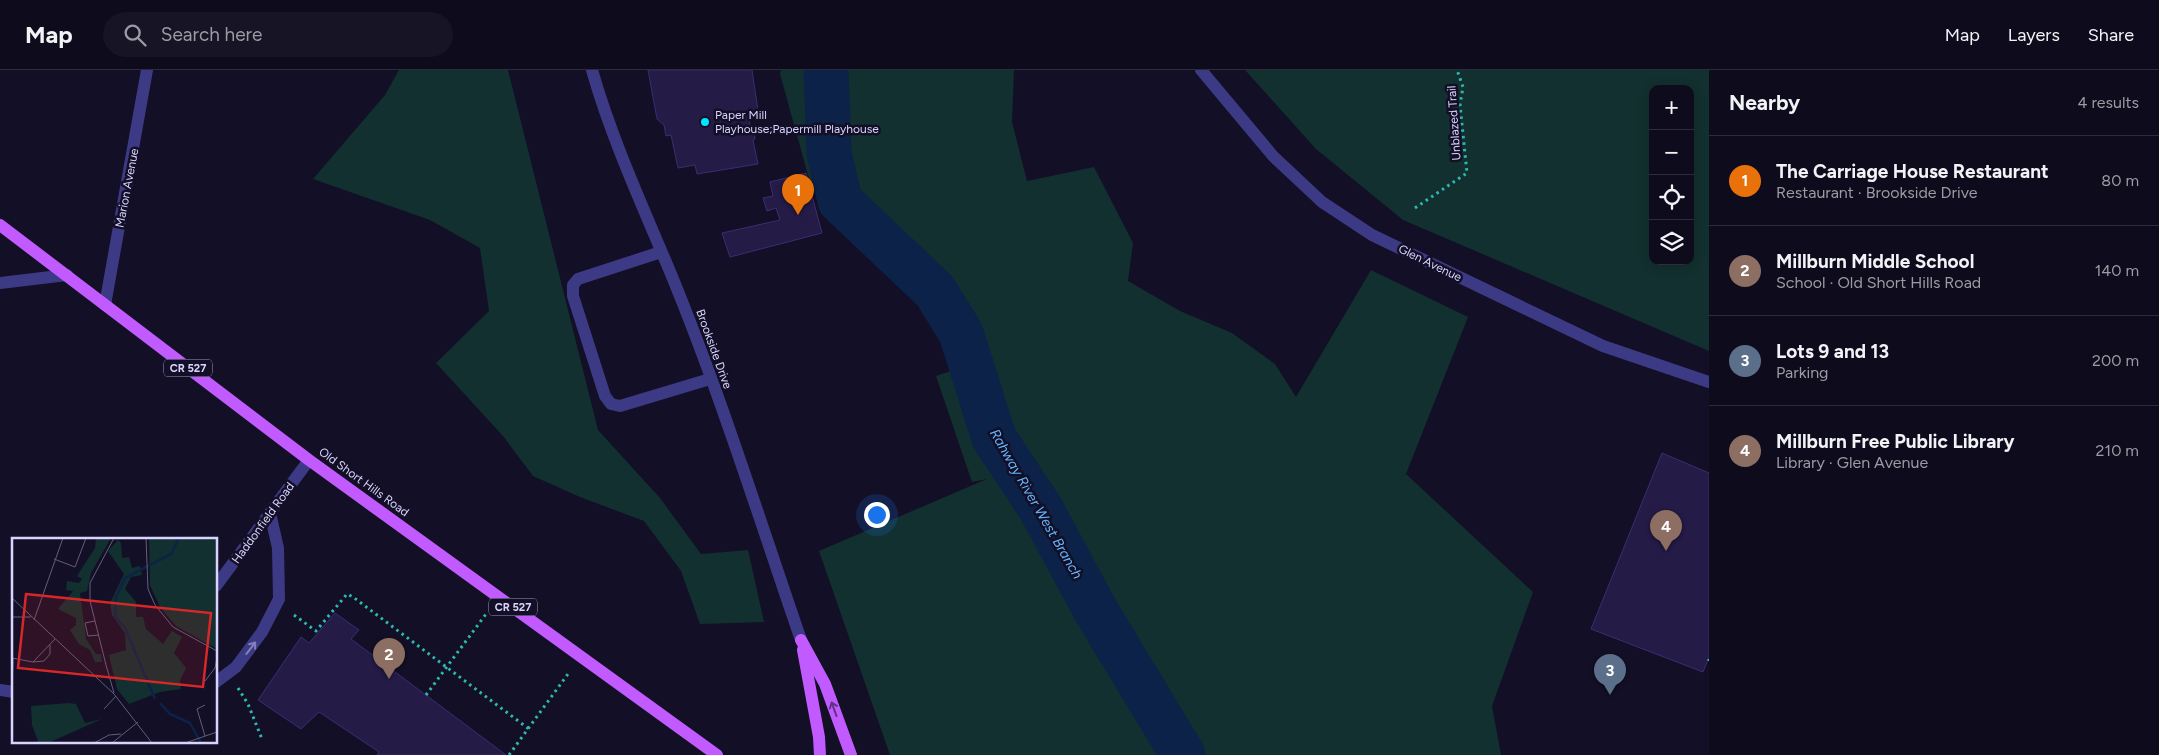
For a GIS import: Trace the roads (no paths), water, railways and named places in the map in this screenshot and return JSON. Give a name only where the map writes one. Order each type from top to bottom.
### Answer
[{"type":"main road","name":"Old Short Hills Road","points":[[0,225],[309,460],[718,755]]},
{"type":"main road","name":"Brookside Drive","points":[[801,640],[819,737],[820,755]]},
{"type":"main road","name":"Brookside Drive","points":[[801,640],[826,684],[851,755]]},
{"type":"street","name":"Marion Avenue","points":[[104,305],[147,70]]},
{"type":"street","name":"Brookside Drive","points":[[592,70],[643,211],[661,252],[710,379],[801,640]]},
{"type":"street","name":"Glen Avenue","points":[[1201,70],[1273,156],[1322,202],[1372,235],[1602,346],[1709,382]]},
{"type":"street","points":[[661,252],[578,279],[573,285],[573,296],[605,396],[611,404],[620,406],[710,379]]},
{"type":"street","points":[[0,283],[67,275]]},
{"type":"street","name":"Haddonfield Road","points":[[218,583],[309,460]]},
{"type":"street","points":[[218,680],[236,667],[262,632],[279,599],[278,548],[270,513]]},
{"type":"waterway","name":"Rahway River West Branch","points":[[826,70],[829,153],[840,201],[935,291],[961,333],[994,438],[1041,509],[1096,611],[1183,755]]},
{"type":"place","name":"Paper Mill Playhouse;Papermill Playhouse","points":[[705,122]]},
{"type":"place","name":"The Carriage House Restaurant","points":[[798,215]]},
{"type":"place","name":"Millburn Free Public Library","points":[[1666,551]]},
{"type":"place","name":"Millburn Middle School","points":[[389,679]]},
{"type":"place","name":"Lots 9 and 13","points":[[1610,695]]}]
